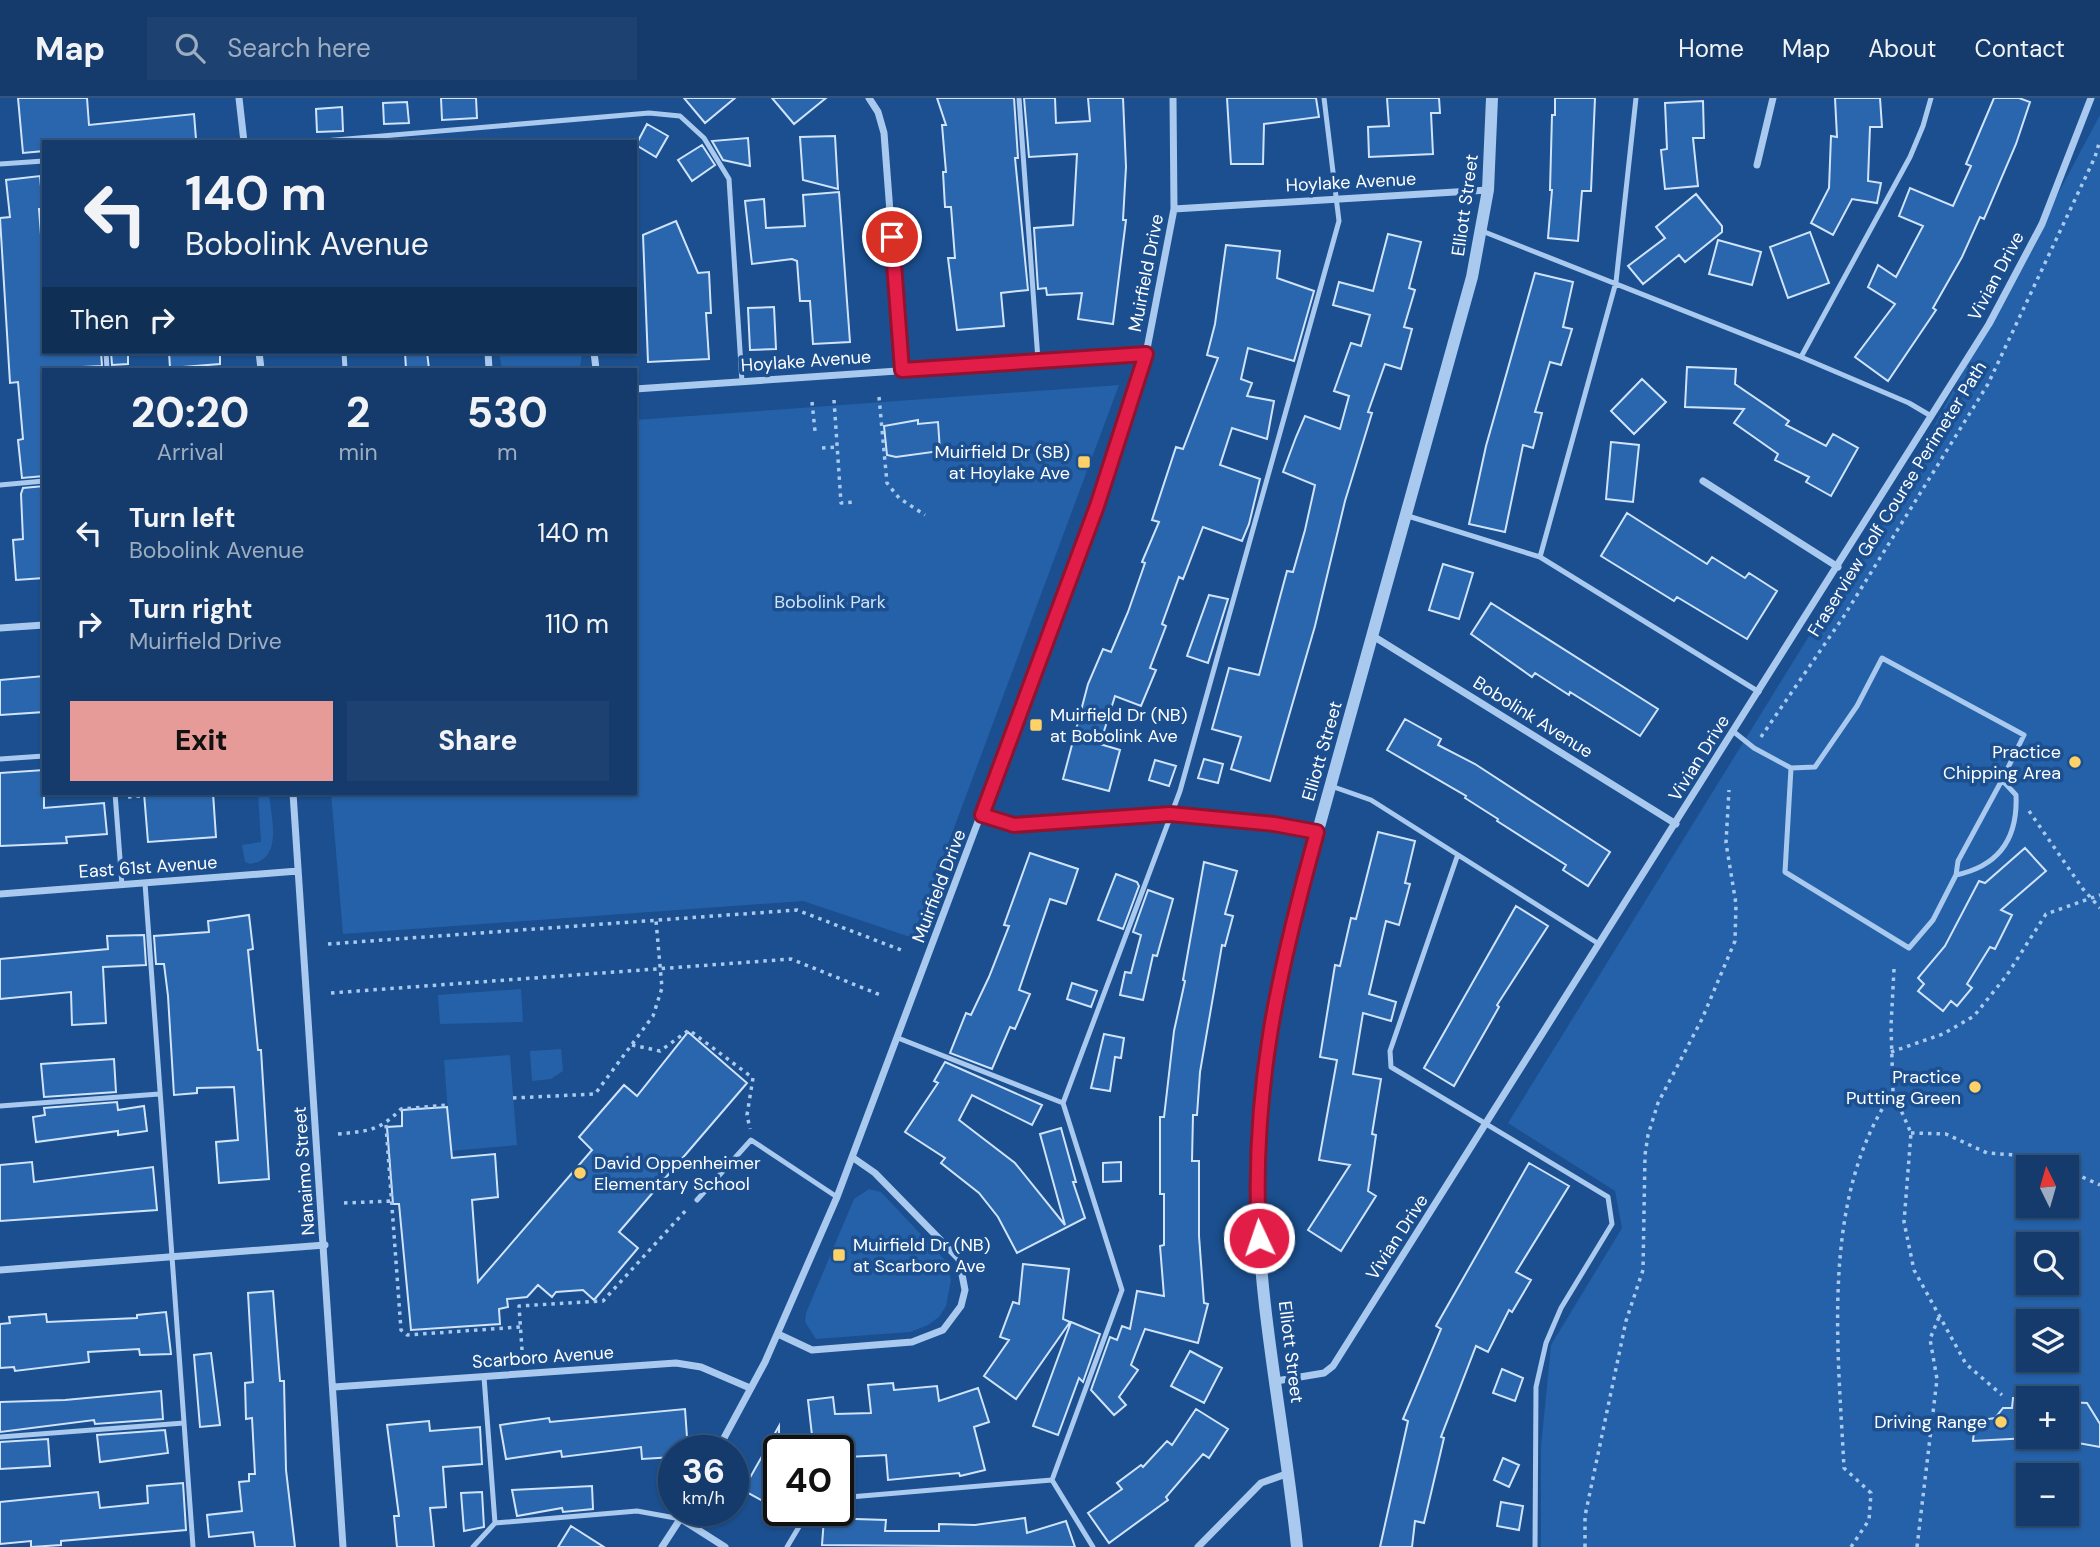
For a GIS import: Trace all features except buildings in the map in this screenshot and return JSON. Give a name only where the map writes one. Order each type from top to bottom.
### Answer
[{"type":"street","points":[[239,98],[244,140]]},
{"type":"street","points":[[869,98],[878,111],[884,133],[902,370]]},
{"type":"street","name":"Muirfield Drive","points":[[725,1435],[778,1334],[837,1197],[1101,494],[1146,354],[1174,209],[1172,98]]},
{"type":"street","name":"Elliott Street","points":[[1297,1547],[1259,1227],[1257,1147],[1261,1090],[1273,1006],[1317,832],[1373,636],[1482,231],[1488,190],[1492,98]]},
{"type":"street","points":[[1757,164],[1773,98]]},
{"type":"street","name":"Vivian Drive","points":[[1276,1381],[1324,1373],[1333,1366],[1488,1124],[1989,324],[2042,224],[2082,127],[2091,98]]},
{"type":"street","name":"Hoylake Avenue","points":[[1174,209],[1488,190]]},
{"type":"street","name":"Hoylake Avenue","points":[[637,389],[1146,354]]},
{"type":"street","points":[[1703,481],[1838,567]]},
{"type":"street","points":[[0,628],[42,625]]},
{"type":"street","name":"Bobolink Avenue","points":[[1373,636],[1676,824]]},
{"type":"street","name":"Nanaimo Street","points":[[293,795],[343,1547]]},
{"type":"street","points":[[982,815],[1014,825],[1170,814],[1274,824],[1317,832]]},
{"type":"street","name":"East 61st Avenue","points":[[0,894],[298,871]]},
{"type":"street","points":[[778,1334],[811,1350],[912,1342],[943,1330],[961,1306],[965,1290],[959,1259],[871,1169],[852,1157]]},
{"type":"street","points":[[0,1270],[325,1245]]},
{"type":"street","name":"Scarboro Avenue","points":[[334,1387],[677,1363],[701,1367],[750,1388]]},
{"type":"street","points":[[1198,1547],[1261,1483],[1289,1474]]},
{"type":"street","points":[[662,1547],[676,1526]]},
{"type":"street","points":[[692,1526],[725,1547]]},
{"type":"lane","points":[[1019,98],[1038,360]]},
{"type":"lane","points":[[1052,1480],[1122,1290],[1063,1103],[1180,791],[1339,221],[1324,98]]},
{"type":"lane","points":[[1539,557],[1616,282],[1636,98]]},
{"type":"lane","points":[[1801,357],[1910,157],[1931,98]]},
{"type":"lane","points":[[382,140],[649,113],[680,116],[704,138],[729,179],[741,382]]},
{"type":"lane","points":[[0,164],[42,161]]},
{"type":"lane","points":[[1482,231],[1801,357],[1909,403],[1931,416]]},
{"type":"lane","points":[[0,485],[42,481]]},
{"type":"lane","points":[[1406,515],[1539,557],[1759,692]]},
{"type":"lane","points":[[1734,732],[1754,748],[1791,768],[1815,767],[1857,706],[1882,658],[2024,736],[1958,861],[1956,875],[1933,920],[1909,948],[1785,872],[1791,768]]},
{"type":"lane","points":[[0,760],[42,756]]},
{"type":"lane","points":[[1956,875],[1980,869],[1998,854],[2011,836],[2016,820],[2014,790],[2001,780]]},
{"type":"lane","points":[[1330,786],[1371,800],[1457,857],[1599,944]]},
{"type":"lane","points":[[116,795],[122,885]]},
{"type":"lane","points":[[1457,857],[1390,1051],[1391,1067],[1608,1197],[1612,1224],[1561,1308],[1543,1354],[1536,1387],[1535,1547]]},
{"type":"lane","points":[[145,883],[193,1547]]},
{"type":"lane","points":[[898,1038],[1063,1103]]},
{"type":"lane","points":[[0,1106],[159,1094]]},
{"type":"lane","points":[[697,1200],[751,1140],[837,1197]]},
{"type":"lane","points":[[484,1377],[495,1523]]},
{"type":"lane","points":[[0,1437],[184,1423]]},
{"type":"lane","points":[[854,1497],[1052,1480]]},
{"type":"lane","points":[[1052,1480],[1093,1547]]},
{"type":"lane","points":[[473,1547],[495,1523],[637,1511],[658,1515]]},
{"type":"lane","points":[[787,1547],[799,1526]]},
{"type":"path","name":"Fraserview Golf Course Perimeter Path","points":[[1754,748],[1844,616],[1988,384],[2095,157],[2100,140]]},
{"type":"path","points":[[879,397],[887,483],[899,498],[925,515]]},
{"type":"path","points":[[834,400],[841,503],[855,502]]},
{"type":"path","points":[[812,402],[815,431]]},
{"type":"path","points":[[822,448],[838,447]]},
{"type":"path","points":[[1585,1547],[1588,1503],[1626,1321],[1643,1270],[1644,1155],[1648,1135],[1658,1103],[1702,1019],[1735,942],[1736,904],[1726,843],[1729,790]]},
{"type":"path","points":[[2014,790],[2100,908]]},
{"type":"path","points":[[1891,1052],[1943,1034],[1974,1016],[2007,975],[2046,914],[2100,895]]},
{"type":"path","points":[[328,944],[797,911],[901,950]]},
{"type":"path","points":[[513,1098],[595,1094],[653,1016],[662,988],[656,921]]},
{"type":"path","points":[[331,993],[791,959],[883,996]]},
{"type":"path","points":[[1894,969],[1891,1052],[1893,1092],[1911,1133],[1904,1222],[1914,1270],[1966,1364],[2002,1395]]},
{"type":"path","points":[[632,1045],[660,1051],[689,1030],[753,1078],[747,1115],[751,1140]]},
{"type":"path","points":[[1852,1547],[1869,1520],[1871,1493],[1844,1468],[1839,1360],[1842,1223],[1856,1169],[1879,1113],[1893,1092]]},
{"type":"path","points":[[338,1133],[370,1131],[386,1125],[401,1108],[447,1105]]},
{"type":"path","points":[[386,1125],[401,1330],[407,1335],[520,1327]]},
{"type":"path","points":[[1911,1133],[1946,1135],[1987,1153],[2016,1155]]},
{"type":"path","points":[[2079,1175],[2100,1185]]},
{"type":"path","points":[[344,1203],[392,1200]]},
{"type":"path","points":[[522,1350],[519,1306],[603,1301],[697,1200]]},
{"type":"path","points":[[1917,1547],[1937,1379],[1930,1339],[1939,1317]]},
{"type":"green space","points":[[2100,115],[2100,1547],[1541,1547],[1541,1447],[1551,1345],[1622,1228],[1615,1191],[1508,1123],[1903,484]]},
{"type":"green space","points":[[499,354],[582,354],[580,368],[502,368]]},
{"type":"green space","name":"Bobolink Park","points":[[1119,385],[913,938],[803,901],[343,934],[331,795],[637,795],[637,420]]},
{"type":"green space","points":[[258,795],[269,795],[273,825],[271,846],[261,861],[250,864],[245,862],[242,845],[261,842]]},
{"type":"green space","points":[[521,989],[523,1022],[440,1024],[438,995]]},
{"type":"green space","points":[[561,1049],[563,1071],[551,1079],[532,1081],[530,1051]]},
{"type":"green space","points":[[510,1055],[517,1145],[451,1151],[444,1060]]},
{"type":"green space","points":[[869,1189],[881,1192],[945,1260],[951,1280],[946,1306],[939,1317],[928,1325],[910,1332],[816,1339],[805,1322],[806,1313],[854,1199]]},
{"type":"place","name":"Muirfield Dr (SB) at Hoylake Ave","points":[[1084,462]]},
{"type":"place","name":"Muirfield Dr (NB) at Bobolink Ave","points":[[1036,725]]},
{"type":"place","name":"Practice Chipping Area","points":[[2075,762]]},
{"type":"place","name":"Practice Putting Green","points":[[1975,1087]]},
{"type":"place","name":"David Oppenheimer Elementary School","points":[[580,1173]]},
{"type":"place","name":"Muirfield Dr (NB) at Scarboro Ave","points":[[839,1255]]},
{"type":"place","name":"Driving Range","points":[[2001,1422]]},
{"type":"route","points":[[892,237],[902,370],[1146,354],[1097,506],[982,815],[1014,825],[1170,814],[1274,824],[1317,832],[1273,1006],[1261,1090],[1257,1147],[1259,1238]]}]
